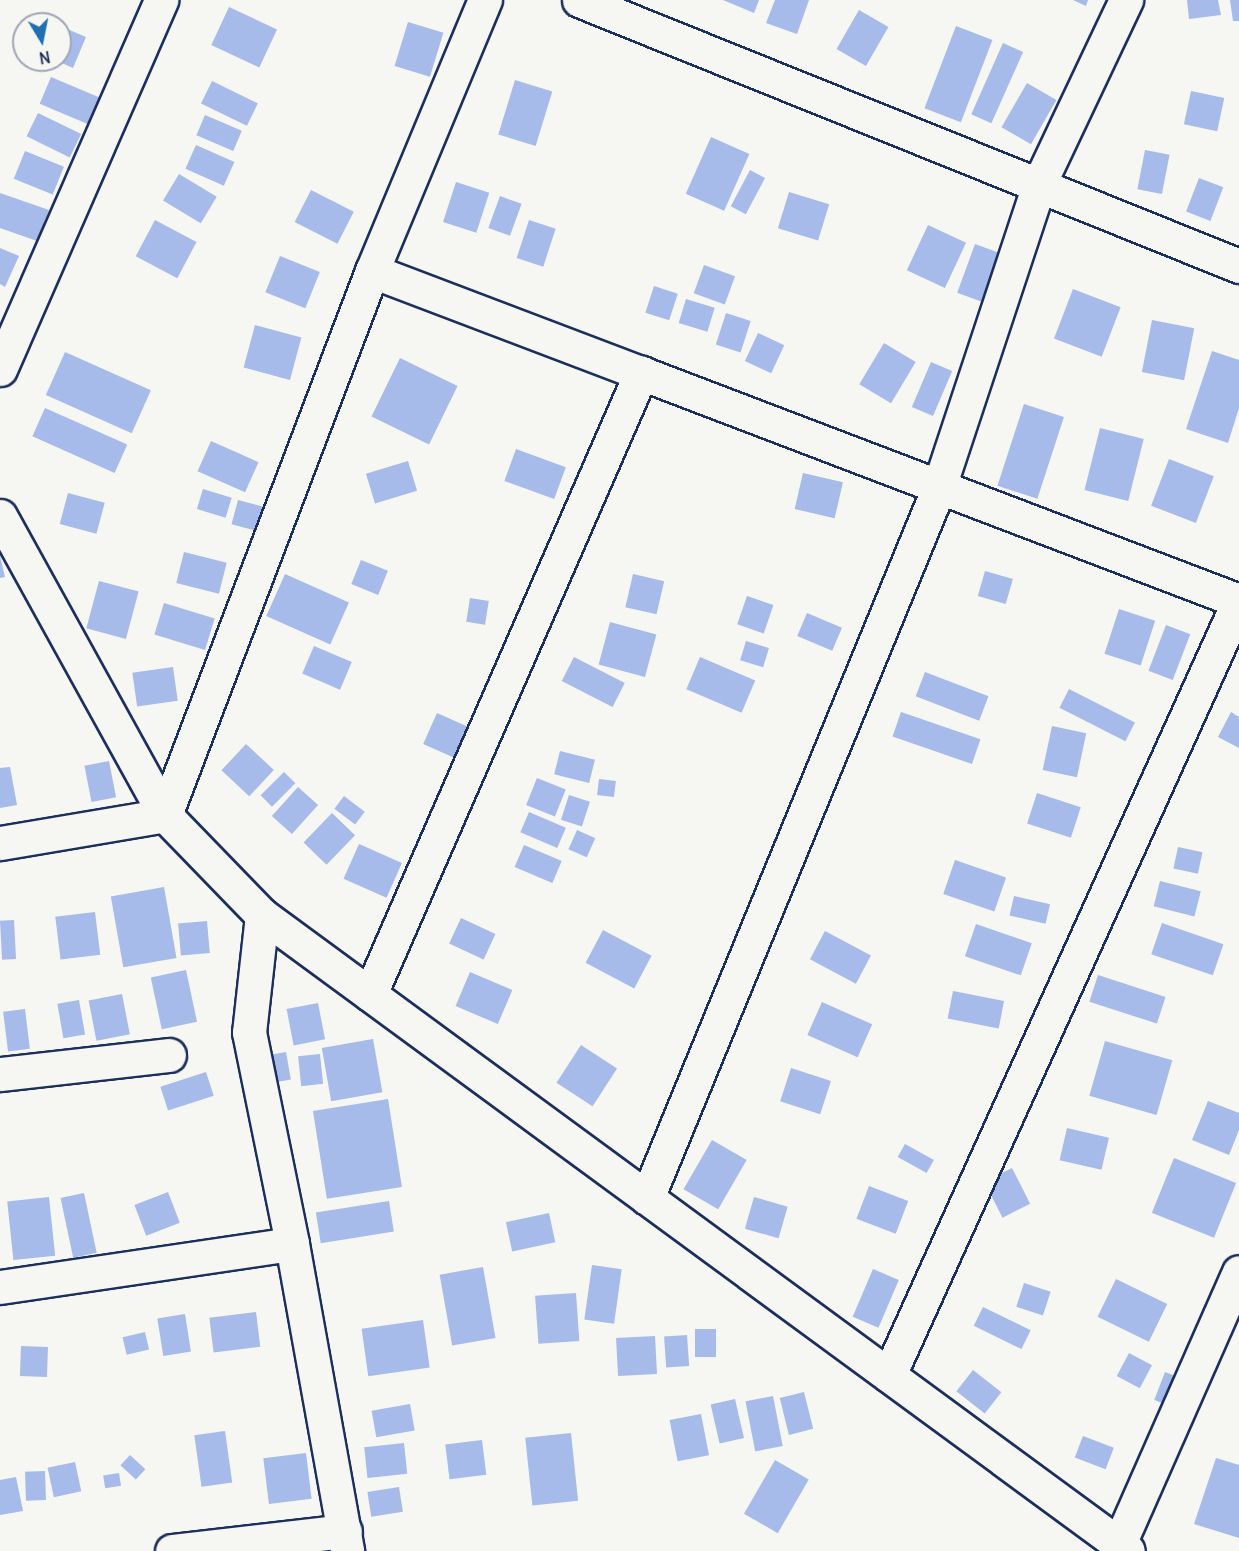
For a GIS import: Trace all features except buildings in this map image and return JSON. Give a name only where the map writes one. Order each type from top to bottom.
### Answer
[{"type":"street","points":[[0,369],[161,0]]},
{"type":"street","points":[[165,815],[372,271],[485,0]]},
{"type":"street","points":[[579,0],[1039,184],[1239,267]]},
{"type":"street","points":[[647,1197],[939,487],[1039,184],[1126,0]]},
{"type":"street","points":[[372,271],[1239,601],[889,1375]]},
{"type":"street","points":[[370,994],[641,373]]},
{"type":"street","points":[[0,516],[165,815],[262,915],[1124,1548],[1239,1272]]},
{"type":"street","points":[[0,843],[165,815]]},
{"type":"street","points":[[172,1551],[346,1541],[292,1244],[249,1032],[262,915]]},
{"type":"street","points":[[0,1074],[169,1055]]},
{"type":"street","points":[[0,1287],[292,1244]]}]
